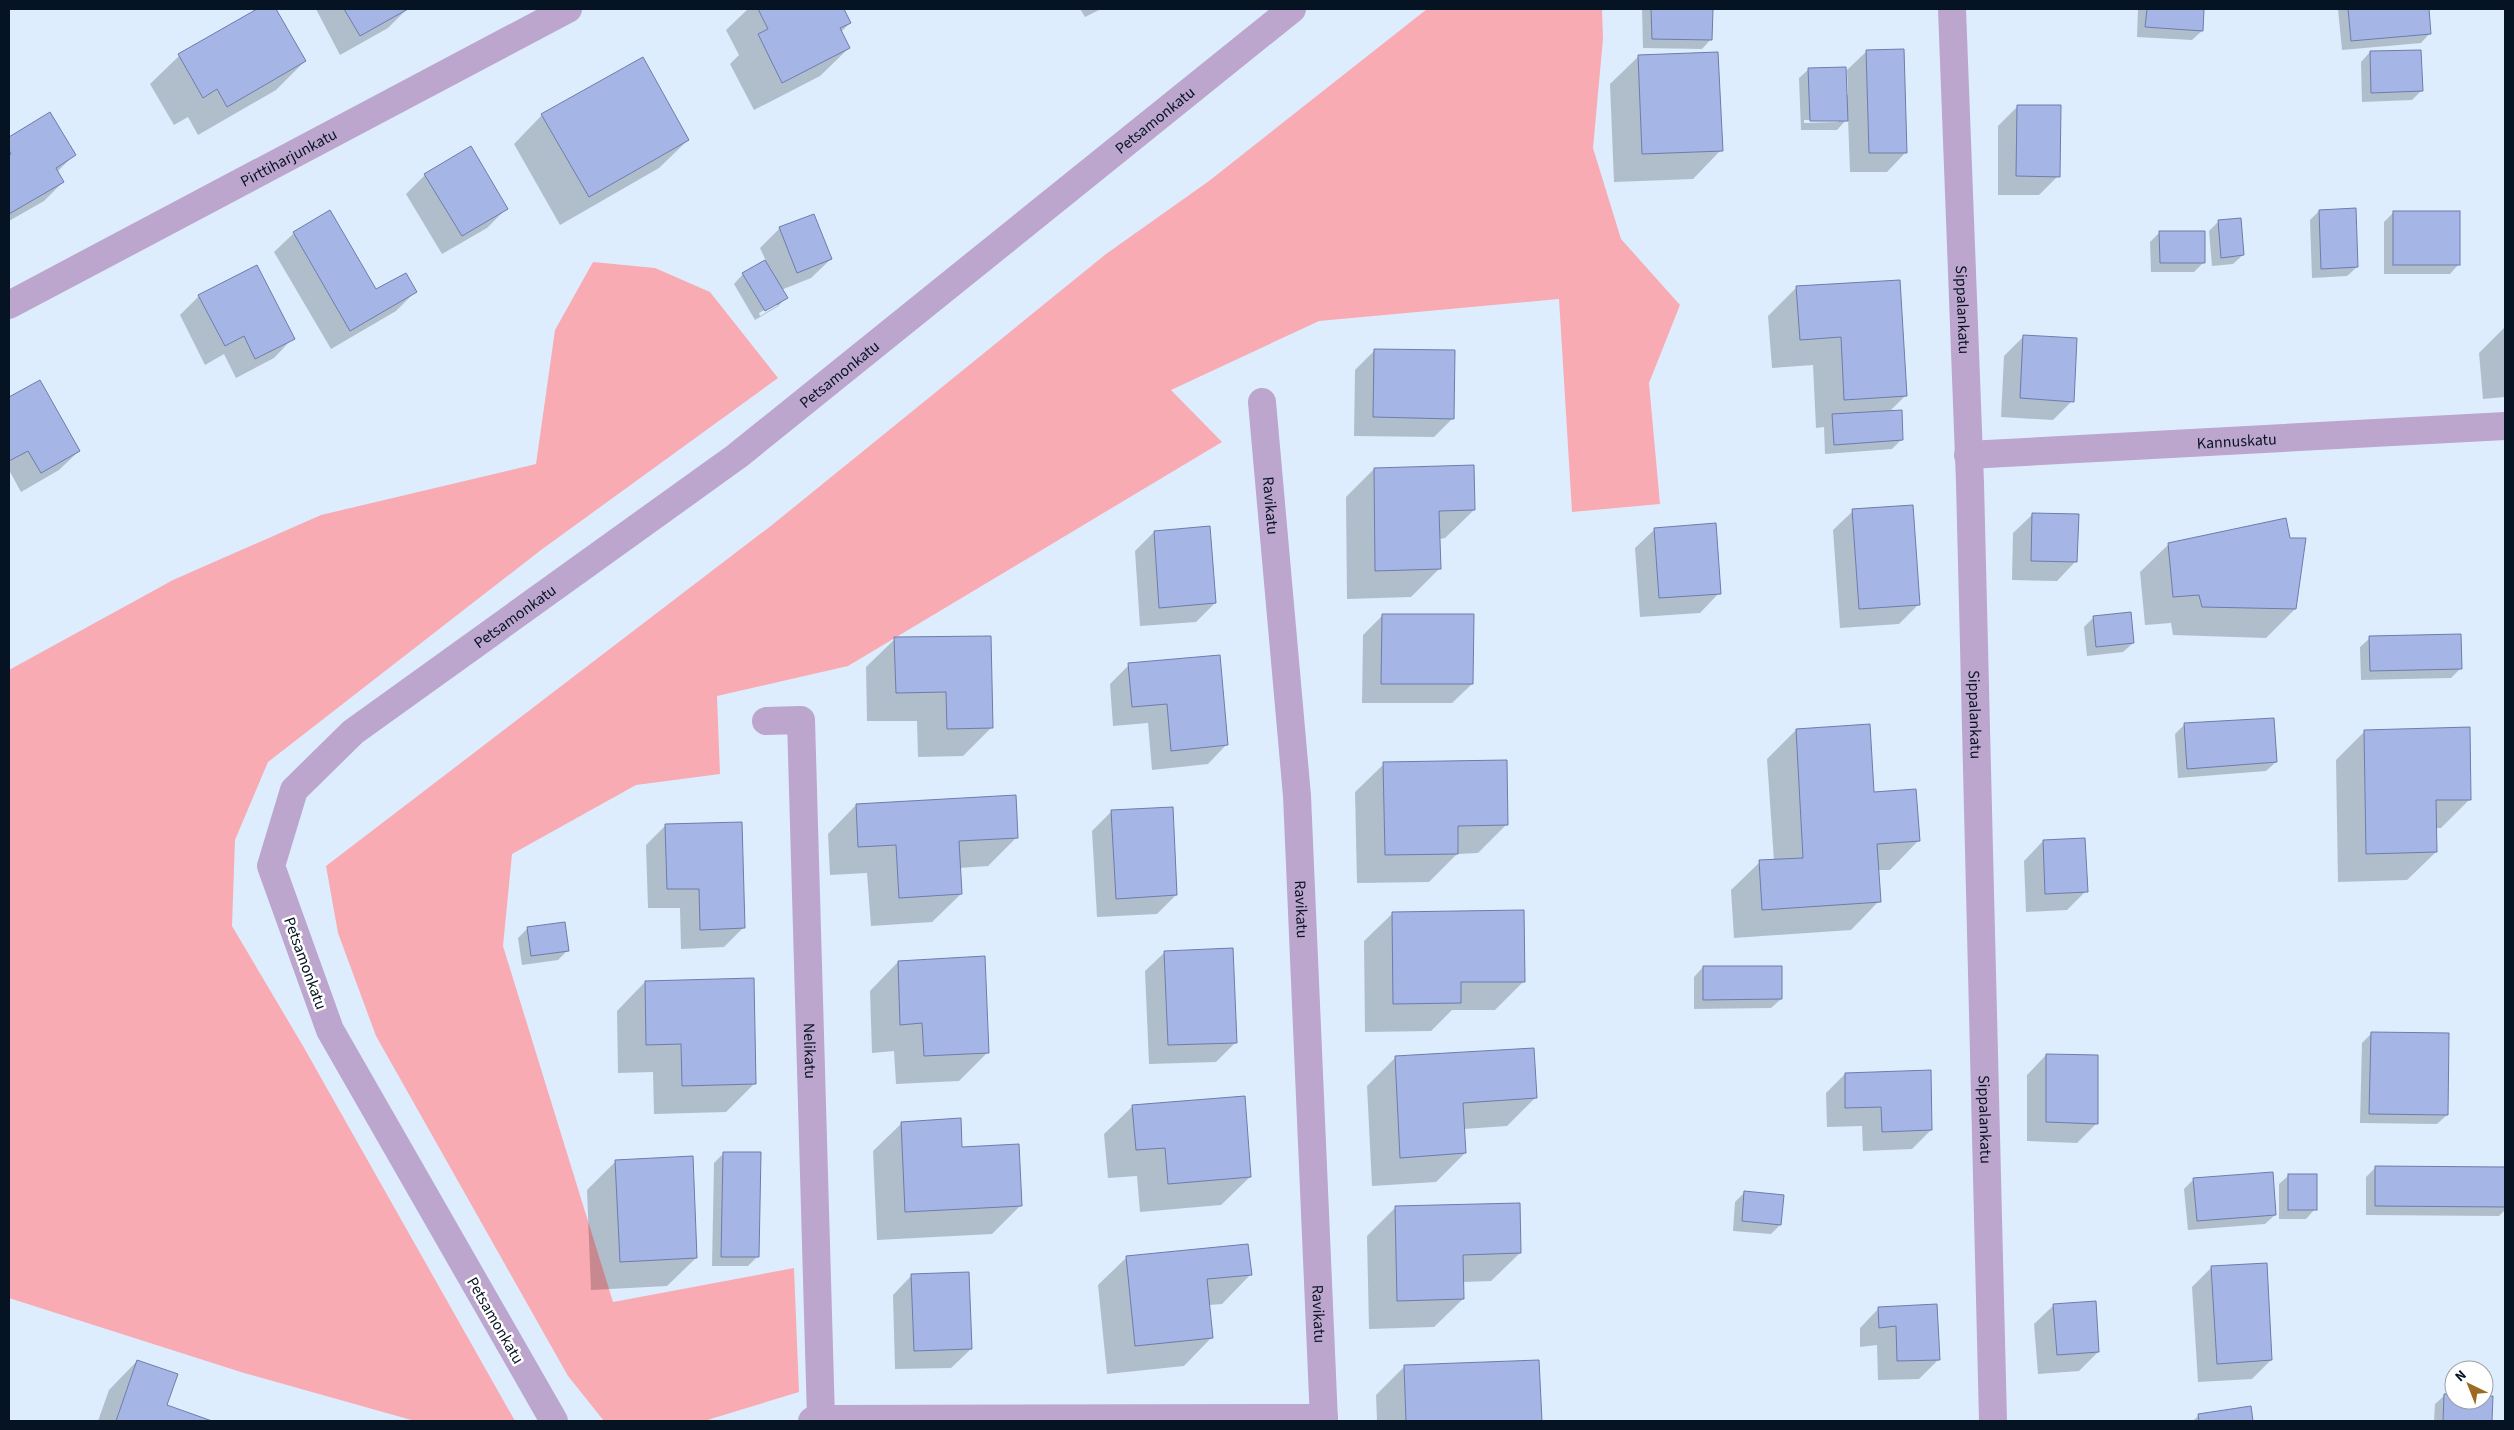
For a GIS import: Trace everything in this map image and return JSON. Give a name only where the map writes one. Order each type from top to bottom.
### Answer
[{"type":"street","name":"Pirttiharjunkatu","points":[[9,305],[568,9]]},
{"type":"street","name":"Petsamonkatu","points":[[554,1421],[330,1030],[271,866],[294,790],[353,732],[737,456],[1292,9]]},
{"type":"street","name":"Sippalankatu","points":[[1952,9],[1968,455],[1993,1421]]},
{"type":"street","name":"Ravikatu","points":[[817,1420],[1324,1419],[1297,796],[1262,402]]},
{"type":"street","name":"Kannuskatu","points":[[1968,455],[2505,426]]},
{"type":"street","name":"Nelikatu","points":[[766,722],[801,720],[817,1420]]},
{"type":"shaded area","points":[[1427,9],[1602,9],[1603,39],[1593,148],[1621,239],[1680,305],[1649,383],[1660,504],[1572,512],[1559,299],[1319,321],[1171,390],[1222,442],[848,666],[717,696],[720,774],[636,785],[512,854],[503,946],[613,1302],[794,1268],[799,1392],[704,1421],[604,1421],[568,1376],[376,1036],[338,933],[326,866],[772,525],[1106,254],[1209,181]]},
{"type":"shaded area","points":[[593,262],[655,268],[710,292],[778,378],[541,550],[268,762],[235,840],[232,926],[303,1046],[515,1421],[415,1421],[244,1373],[9,1298],[9,670],[173,580],[321,515],[536,464],[555,330]]},
{"type":"building","points":[[257,9],[276,9],[306,61],[227,107],[217,89],[203,98],[178,54]]},
{"type":"building","points":[[344,9],[408,9],[360,36]]},
{"type":"building","points":[[758,9],[844,9],[851,23],[840,28],[850,48],[782,83],[758,34],[768,29]]},
{"type":"building","points":[[1651,9],[1713,9],[1712,40],[1652,39]]},
{"type":"building","points":[[2147,9],[2204,9],[2203,31],[2145,27]]},
{"type":"building","points":[[2348,9],[2429,9],[2431,34],[2351,41]]},
{"type":"building","points":[[1904,49],[1907,153],[1869,153],[1866,50]]},
{"type":"building","points":[[2421,50],[2423,91],[2371,93],[2370,51]]},
{"type":"building","points":[[1718,52],[1723,151],[1642,154],[1638,55]]},
{"type":"building","points":[[643,57],[689,140],[589,197],[541,114]]},
{"type":"building","points":[[1846,67],[1848,121],[1810,121],[1808,68]]},
{"type":"building","points":[[2017,105],[2061,105],[2060,177],[2016,176]]},
{"type":"building","points":[[50,112],[76,155],[56,168],[64,182],[9,214],[9,155],[11,154],[9,150],[9,137]]},
{"type":"building","points":[[471,146],[508,209],[462,236],[424,174]]},
{"type":"building","points":[[2356,208],[2358,267],[2321,269],[2319,210]]},
{"type":"building","points":[[330,210],[376,289],[406,273],[417,292],[350,331],[293,232]]},
{"type":"building","points":[[2393,211],[2460,211],[2460,265],[2393,265]]},
{"type":"building","points":[[814,214],[832,259],[797,273],[779,227]]},
{"type":"building","points":[[2241,218],[2244,255],[2221,258],[2218,220]]},
{"type":"building","points":[[2159,231],[2205,231],[2205,263],[2160,263]]},
{"type":"building","points":[[765,260],[788,298],[765,311],[742,273]]},
{"type":"building","points":[[257,265],[295,339],[255,359],[244,336],[225,346],[198,295]]},
{"type":"building","points":[[1900,280],[1907,396],[1844,400],[1841,337],[1800,340],[1796,286]]},
{"type":"building","points":[[2023,335],[2077,338],[2074,402],[2020,398]]},
{"type":"building","points":[[1374,349],[1455,350],[1454,419],[1373,417]]},
{"type":"building","points":[[40,380],[80,451],[41,473],[28,451],[9,461],[9,397]]},
{"type":"building","points":[[1902,410],[1903,440],[1834,445],[1832,414]]},
{"type":"building","points":[[1474,465],[1475,510],[1439,511],[1441,569],[1375,571],[1374,468]]},
{"type":"building","points":[[1913,505],[1920,605],[1859,609],[1852,509]]},
{"type":"building","points":[[2032,513],[2079,514],[2077,562],[2031,561]]},
{"type":"building","points":[[2286,518],[2290,538],[2306,538],[2296,609],[2202,607],[2199,595],[2173,597],[2168,543]]},
{"type":"building","points":[[1716,523],[1721,594],[1659,598],[1654,528]]},
{"type":"building","points":[[1210,526],[1216,603],[1159,608],[1154,531]]},
{"type":"building","points":[[2131,612],[2134,643],[2096,647],[2093,616]]},
{"type":"building","points":[[1382,614],[1474,614],[1473,684],[1381,684]]},
{"type":"building","points":[[2461,634],[2462,669],[2370,671],[2369,636]]},
{"type":"building","points":[[991,636],[993,728],[947,729],[946,692],[896,693],[894,637]]},
{"type":"building","points":[[1220,655],[1228,745],[1171,751],[1167,704],[1132,707],[1128,663]]},
{"type":"building","points":[[2274,718],[2277,762],[2187,769],[2184,723]]},
{"type":"building","points":[[1870,724],[1874,792],[1916,789],[1920,841],[1877,844],[1881,902],[1762,910],[1759,860],[1803,858],[1796,729]]},
{"type":"building","points":[[2470,727],[2471,800],[2436,800],[2437,852],[2366,854],[2364,730]]},
{"type":"building","points":[[1507,760],[1508,825],[1458,826],[1458,854],[1385,855],[1383,762]]},
{"type":"building","points":[[1016,795],[1018,838],[959,841],[962,894],[899,898],[896,845],[858,847],[856,804]]},
{"type":"building","points":[[1173,807],[1177,895],[1116,899],[1111,810]]},
{"type":"building","points":[[742,822],[745,928],[700,930],[699,889],[667,889],[665,824]]},
{"type":"building","points":[[2085,838],[2088,892],[2045,894],[2043,840]]},
{"type":"building","points":[[1524,910],[1525,982],[1461,982],[1461,1003],[1393,1004],[1392,912]]},
{"type":"building","points":[[565,922],[569,951],[531,956],[527,927]]},
{"type":"building","points":[[1233,948],[1237,1043],[1168,1045],[1164,951]]},
{"type":"building","points":[[985,956],[989,1053],[924,1056],[922,1023],[900,1025],[898,961]]},
{"type":"building","points":[[1703,966],[1782,966],[1782,999],[1703,1000]]},
{"type":"building","points":[[754,978],[756,1084],[682,1086],[681,1044],[646,1045],[645,981]]},
{"type":"building","points":[[2371,1032],[2449,1033],[2448,1115],[2369,1114]]},
{"type":"building","points":[[1534,1048],[1537,1098],[1463,1103],[1466,1153],[1400,1158],[1395,1056]]},
{"type":"building","points":[[2046,1054],[2098,1055],[2098,1124],[2046,1122]]},
{"type":"building","points":[[1931,1070],[1932,1130],[1882,1132],[1881,1107],[1845,1108],[1845,1073]]},
{"type":"building","points":[[1245,1096],[1251,1177],[1168,1184],[1165,1148],[1136,1150],[1132,1105]]},
{"type":"building","points":[[961,1118],[962,1147],[1019,1144],[1022,1206],[905,1212],[901,1122]]},
{"type":"building","points":[[723,1152],[761,1152],[759,1257],[721,1257]]},
{"type":"building","points":[[693,1156],[697,1258],[620,1262],[615,1160]]},
{"type":"building","points":[[2375,1166],[2505,1167],[2505,1207],[2375,1206]]},
{"type":"building","points":[[2273,1172],[2276,1215],[2197,1221],[2193,1178]]},
{"type":"building","points":[[2288,1174],[2317,1174],[2317,1210],[2288,1210]]},
{"type":"building","points":[[1744,1191],[1784,1195],[1781,1225],[1742,1221]]},
{"type":"building","points":[[1520,1203],[1521,1253],[1463,1255],[1464,1299],[1397,1301],[1395,1206]]},
{"type":"building","points":[[1248,1244],[1252,1275],[1207,1279],[1213,1338],[1135,1346],[1126,1256]]},
{"type":"building","points":[[2267,1263],[2272,1360],[2217,1364],[2211,1266]]},
{"type":"building","points":[[969,1272],[972,1349],[914,1351],[911,1274]]},
{"type":"building","points":[[2096,1301],[2099,1352],[2057,1355],[2053,1304]]},
{"type":"building","points":[[1937,1304],[1940,1360],[1897,1361],[1896,1326],[1879,1328],[1878,1307]]},
{"type":"building","points":[[137,1360],[178,1374],[167,1405],[212,1421],[116,1421]]},
{"type":"building","points":[[1539,1360],[1542,1421],[1406,1421],[1404,1365]]},
{"type":"building","points":[[2444,1394],[2444,1410],[2492,1410],[2492,1421],[2443,1421]]},
{"type":"building","points":[[2251,1406],[2253,1421],[2199,1421],[2198,1414]]}]
